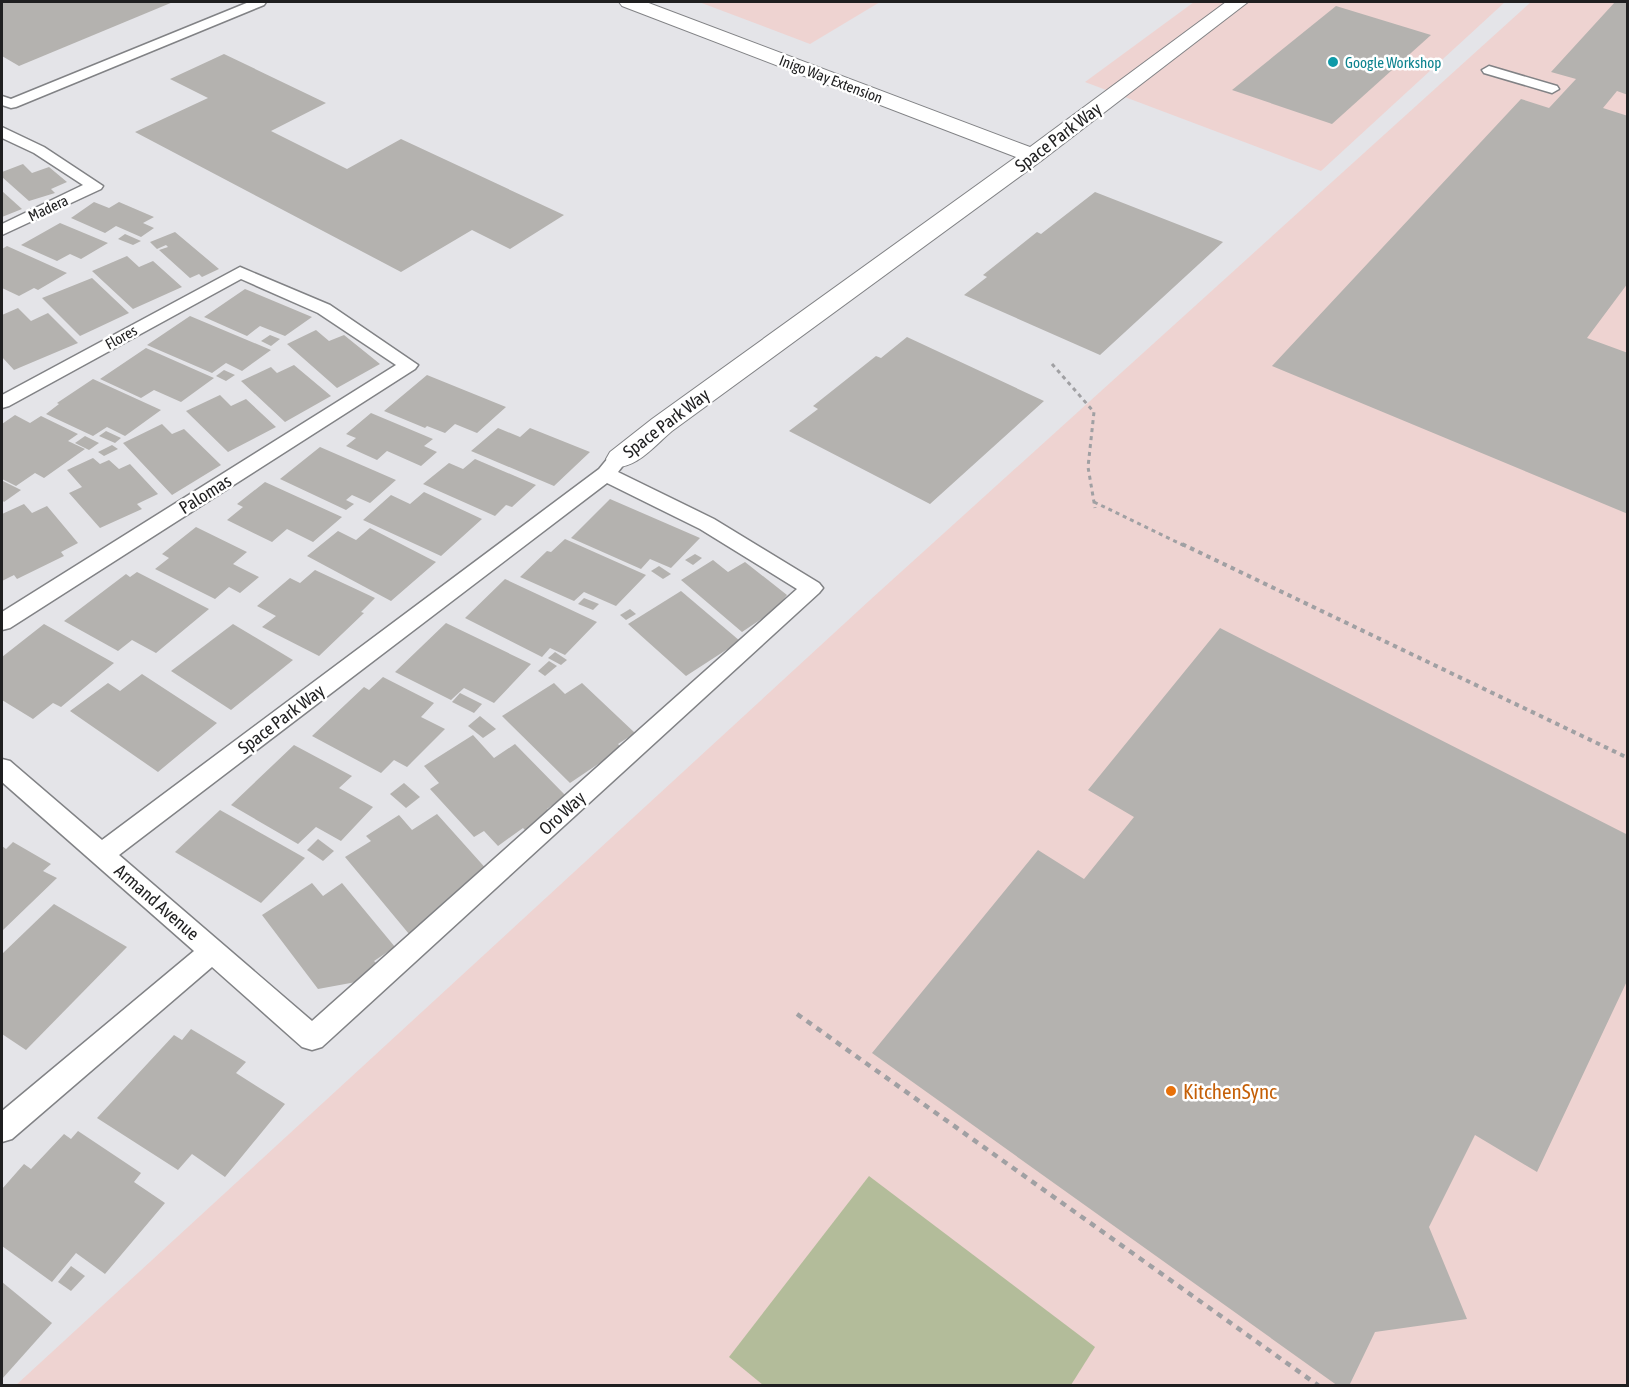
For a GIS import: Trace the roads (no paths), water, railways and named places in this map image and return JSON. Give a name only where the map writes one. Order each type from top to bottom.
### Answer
[{"type":"street","name":"Inigo Way Extension","points":[[629,2],[1033,156]]},
{"type":"street","name":"Space Park Way","points":[[613,466],[662,425],[1033,156],[1238,2]]},
{"type":"lane","points":[[2,100],[11,104],[260,2]]},
{"type":"lane","points":[[1489,70],[1552,89]]},
{"type":"lane","name":"Madera","points":[[2,132],[39,150],[94,186],[2,230]]},
{"type":"lane","name":"Palomas","points":[[2,622],[409,365],[324,309],[240,272]]},
{"type":"lane","name":"Flores","points":[[2,402],[240,272]]},
{"type":"lane","name":"Oro Way","points":[[312,1038],[812,588],[613,466]]},
{"type":"lane","name":"Space Park Way","points":[[102,854],[613,466]]},
{"type":"lane","name":"Armand Avenue","points":[[2,768],[312,1038]]},
{"type":"lane","points":[[2,1129],[213,951]]},
{"type":"place","name":"Google Workshop","points":[[1333,62]]},
{"type":"place","name":"KitchenSync","points":[[1171,1091]]}]
